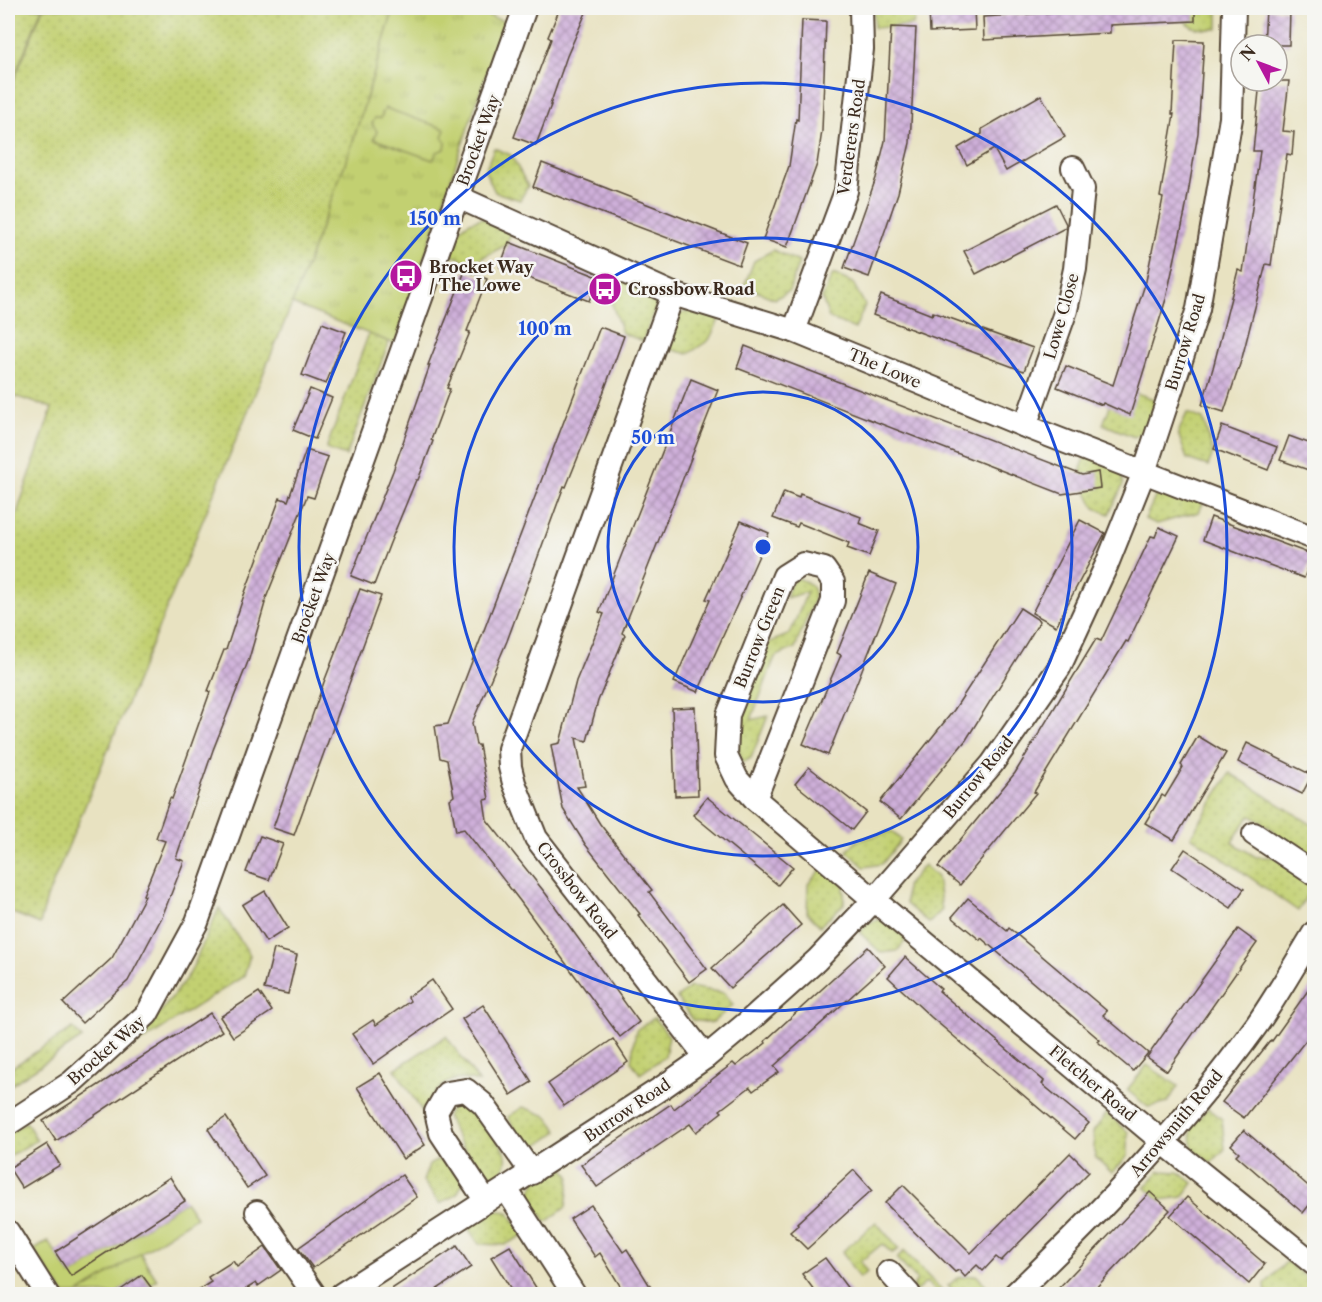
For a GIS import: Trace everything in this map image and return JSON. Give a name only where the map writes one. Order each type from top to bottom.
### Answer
[{"type":"street","name":"Brocket Way","points":[[8,1124],[72,1082],[147,1014],[197,922],[525,8]]},
{"type":"street","name":"Verderers Road","points":[[794,331],[846,191],[862,49],[861,8]]},
{"type":"street","name":"Burrow Road","points":[[342,1294],[532,1173],[706,1057],[748,1022],[817,960],[874,900],[992,764],[1059,668],[1107,564],[1144,472],[1198,309],[1230,118],[1234,8]]},
{"type":"street","name":"Lowe Close","points":[[1025,426],[1066,310],[1075,269],[1083,189],[1073,168]]},
{"type":"street","name":"The Lowe","points":[[458,197],[673,294],[794,331],[1025,426],[1314,538]]},
{"type":"street","points":[[1049,293],[1066,310]]},
{"type":"street","name":"Crossbow Road","points":[[673,294],[509,749],[514,783],[536,838],[706,1057]]},
{"type":"street","name":"Burrow Green","points":[[755,799],[832,601],[833,582],[824,569],[803,564],[784,576],[728,715],[726,756],[737,778],[755,799],[874,900]]},
{"type":"street","points":[[1254,834],[1314,874]]},
{"type":"street","name":"Fletcher Road","points":[[874,900],[1164,1143],[1314,1264]]},
{"type":"street","name":"Arrowsmith Road","points":[[1015,1294],[1059,1253],[1164,1143],[1256,1025],[1314,933]]},
{"type":"street","points":[[486,1201],[441,1133],[436,1112],[447,1093],[466,1090],[483,1104],[532,1173]]},
{"type":"street","points":[[506,1189],[574,1294]]},
{"type":"street","points":[[257,1212],[314,1294]]},
{"type":"street","points":[[8,1232],[47,1294]]},
{"type":"street","points":[[889,1272],[909,1294]]},
{"type":"green space","points":[[8,8],[42,8],[8,92]]},
{"type":"green space","points":[[43,8],[394,8],[351,148],[292,304],[47,898],[40,924],[8,911],[8,540],[52,408],[8,394],[8,95]]},
{"type":"green space","points":[[394,8],[465,8],[504,21],[395,344],[292,304],[351,148]]},
{"type":"green space","points":[[874,8],[917,8],[913,25],[874,28]]},
{"type":"green space","points":[[1178,8],[1218,8],[1218,29],[1193,27],[1184,20]]},
{"type":"green space","points":[[385,108],[445,129],[442,137],[446,142],[445,149],[437,152],[433,160],[374,139],[377,131],[372,124],[375,118],[381,118]]},
{"type":"green space","points":[[494,148],[511,155],[528,186],[520,200],[495,192],[485,171]]},
{"type":"green space","points":[[482,218],[512,230],[506,245],[472,263],[451,255],[455,240],[463,226]]},
{"type":"green space","points":[[773,250],[799,262],[789,291],[775,299],[744,286],[754,261]]},
{"type":"green space","points":[[833,274],[853,283],[865,305],[855,329],[829,318],[822,298]]},
{"type":"green space","points":[[614,277],[654,291],[657,304],[643,341],[622,333],[608,292]]},
{"type":"green space","points":[[696,308],[721,316],[709,340],[688,354],[669,349],[680,314]]},
{"type":"green space","points":[[369,333],[389,342],[346,456],[326,449]]},
{"type":"green space","points":[[1125,389],[1156,400],[1145,432],[1134,437],[1103,424],[1113,398]]},
{"type":"green space","points":[[1187,413],[1203,419],[1213,453],[1208,466],[1187,459],[1178,433]]},
{"type":"green space","points":[[1086,454],[1120,468],[1123,485],[1109,514],[1095,508],[1079,475]]},
{"type":"green space","points":[[1172,486],[1204,501],[1199,512],[1157,524],[1145,519],[1157,493]]},
{"type":"green space","points":[[797,578],[811,586],[814,600],[795,648],[775,657],[751,720],[768,716],[751,758],[744,762],[738,751],[736,736],[743,703],[768,643],[790,634],[807,592],[786,598],[791,583]]},
{"type":"green space","points":[[1230,773],[1314,826],[1314,862],[1278,839],[1273,830],[1250,815],[1232,842],[1256,857],[1274,857],[1314,885],[1298,911],[1191,836]]},
{"type":"green space","points":[[892,831],[901,840],[882,864],[864,867],[847,851],[857,841]]},
{"type":"green space","points":[[924,865],[937,877],[942,910],[929,923],[906,904],[906,886]]},
{"type":"green space","points":[[823,867],[844,885],[844,904],[820,926],[807,913],[808,884]]},
{"type":"green space","points":[[219,908],[250,955],[244,976],[136,1045],[190,973]]},
{"type":"green space","points":[[878,920],[888,921],[907,939],[897,951],[881,953],[860,933],[867,923]]},
{"type":"green space","points":[[690,987],[724,993],[733,1005],[712,1023],[692,1020],[677,998]]},
{"type":"green space","points":[[654,1018],[669,1036],[665,1056],[640,1074],[631,1061],[636,1030]]},
{"type":"green space","points":[[73,1028],[82,1038],[8,1087],[8,1070]]},
{"type":"green space","points":[[446,1036],[479,1082],[459,1079],[445,1084],[433,1096],[423,1113],[395,1069]]},
{"type":"green space","points":[[1147,1065],[1178,1086],[1168,1102],[1148,1107],[1127,1090]]},
{"type":"green space","points":[[467,1099],[505,1151],[506,1164],[497,1175],[488,1175],[476,1166],[458,1140],[447,1116],[454,1104]]},
{"type":"green space","points":[[523,1107],[547,1116],[558,1131],[540,1144],[528,1145],[519,1136],[508,1117]]},
{"type":"green space","points":[[1208,1108],[1222,1119],[1225,1149],[1211,1163],[1192,1149],[1191,1127]]},
{"type":"green space","points":[[1107,1113],[1128,1132],[1128,1156],[1112,1173],[1095,1157],[1093,1132]]},
{"type":"green space","points":[[26,1122],[37,1140],[8,1157],[8,1133]]},
{"type":"green space","points":[[448,1154],[464,1181],[457,1194],[440,1204],[423,1181],[429,1165]]},
{"type":"green space","points":[[560,1164],[570,1176],[566,1207],[546,1222],[529,1197],[535,1181]]},
{"type":"green space","points":[[1159,1171],[1179,1172],[1193,1183],[1183,1197],[1159,1200],[1145,1187]]},
{"type":"green space","points":[[185,1201],[196,1217],[78,1294],[64,1294],[34,1250],[48,1241],[71,1276]]},
{"type":"green space","points":[[492,1210],[508,1212],[524,1235],[505,1245],[479,1244],[467,1227]]},
{"type":"green space","points":[[876,1222],[899,1249],[892,1253],[882,1244],[860,1262],[867,1272],[859,1278],[842,1252]]},
{"type":"green space","points":[[904,1251],[945,1294],[938,1294],[927,1282],[916,1291],[912,1288],[917,1280],[897,1259]]},
{"type":"green space","points":[[140,1253],[157,1280],[149,1285],[142,1275],[115,1294],[78,1294]]},
{"type":"green space","points":[[1287,1261],[1307,1278],[1309,1292],[1306,1294],[1266,1294],[1265,1284]]},
{"type":"green space","points":[[976,1275],[986,1285],[978,1294],[957,1294],[948,1286],[957,1278]]},
{"type":"building","points":[[560,8],[588,8],[567,56],[536,145],[514,137],[551,39],[548,37]]},
{"type":"building","points":[[974,8],[975,30],[930,32],[929,9]]},
{"type":"building","points":[[1118,8],[1195,8],[1195,21],[1110,25],[1110,33],[984,40],[983,17]]},
{"type":"building","points":[[1266,9],[1290,10],[1289,45],[1289,33],[1265,33]]},
{"type":"building","points":[[802,20],[826,21],[822,131],[817,164],[787,247],[763,239],[789,166],[796,119],[798,120]]},
{"type":"building","points":[[891,27],[916,28],[910,143],[898,193],[869,277],[844,268],[876,178],[885,141]]},
{"type":"building","points":[[1176,40],[1204,41],[1198,133],[1185,212],[1166,299],[1130,415],[1057,387],[1066,366],[1113,385],[1146,281],[1163,198],[1160,197],[1174,114],[1172,114]]},
{"type":"building","points":[[1259,93],[1288,93],[1283,131],[1294,132],[1292,155],[1287,154],[1271,265],[1266,264],[1242,358],[1224,412],[1202,405],[1238,270],[1243,272],[1260,151],[1253,151]]},
{"type":"building","points":[[1041,95],[1065,137],[1006,171],[994,149],[967,165],[958,148],[982,134],[982,129]]},
{"type":"building","points":[[542,163],[747,243],[739,265],[533,187]]},
{"type":"building","points":[[1056,204],[1066,224],[1065,228],[976,274],[964,251]]},
{"type":"building","points":[[509,242],[598,277],[589,301],[500,267]]},
{"type":"building","points":[[465,271],[487,279],[467,331],[470,332],[447,388],[450,389],[431,440],[433,441],[374,585],[351,576],[393,471],[430,365],[428,365]]},
{"type":"building","points":[[881,295],[932,315],[933,312],[1033,348],[1024,371],[873,315]]},
{"type":"building","points":[[322,323],[346,332],[326,384],[302,375]]},
{"type":"building","points":[[600,327],[624,336],[597,410],[566,487],[564,486],[507,641],[472,723],[476,745],[479,745],[489,799],[484,800],[487,820],[546,894],[639,1022],[620,1037],[464,829],[456,831],[450,799],[454,796],[447,760],[440,758],[435,726],[448,724]]},
{"type":"building","points":[[745,346],[1082,475],[1098,472],[1100,488],[1062,494],[737,368]]},
{"type":"building","points":[[691,379],[718,390],[622,633],[625,635],[598,701],[587,741],[576,738],[585,786],[577,787],[600,824],[652,890],[649,892],[707,969],[689,982],[585,844],[563,809],[551,745],[560,743],[576,681],[604,614],[599,612]]},
{"type":"building","points":[[310,389],[332,398],[315,439],[293,430]]},
{"type":"building","points":[[1222,426],[1277,447],[1268,470],[1214,449]]},
{"type":"building","points":[[1289,436],[1314,445],[1314,472],[1280,460]]},
{"type":"building","points":[[306,450],[328,457],[314,498],[307,496],[264,603],[249,659],[213,750],[176,858],[184,861],[162,917],[128,981],[82,1023],[63,1003],[112,958],[145,896],[143,895],[165,841],[156,838],[210,692],[208,691],[224,650],[226,650],[280,498],[288,501]]},
{"type":"building","points":[[784,492],[799,498],[800,494],[861,517],[859,523],[879,531],[869,556],[847,548],[849,543],[799,523],[797,527],[773,518]]},
{"type":"building","points":[[1211,517],[1313,555],[1304,578],[1203,540]]},
{"type":"building","points":[[1080,520],[1105,533],[1056,626],[1032,613]]},
{"type":"building","points":[[741,521],[769,533],[698,692],[674,682],[710,600],[706,599]]},
{"type":"building","points":[[1159,527],[1179,536],[1128,642],[1126,641],[1034,792],[1036,793],[960,885],[938,867],[1015,773],[1096,639],[1101,641],[1151,536],[1155,537]]},
{"type":"building","points":[[869,573],[896,584],[828,755],[803,744],[841,655],[837,653]]},
{"type":"building","points":[[360,589],[381,596],[294,835],[273,828],[324,682]]},
{"type":"building","points":[[1020,608],[1040,621],[966,740],[901,819],[880,802],[954,710]]},
{"type":"building","points":[[695,707],[698,795],[675,796],[672,708]]},
{"type":"building","points":[[1198,736],[1226,753],[1174,840],[1145,823],[1162,795],[1165,797]]},
{"type":"building","points":[[1247,743],[1312,775],[1302,794],[1238,762]]},
{"type":"building","points":[[809,767],[866,812],[852,830],[795,784]]},
{"type":"building","points":[[707,797],[793,867],[778,885],[693,815]]},
{"type":"building","points":[[260,836],[283,844],[269,880],[246,872]]},
{"type":"building","points":[[1185,849],[1244,889],[1231,908],[1172,868]]},
{"type":"building","points":[[265,891],[288,928],[266,942],[242,905]]},
{"type":"building","points":[[968,898],[1007,931],[1009,928],[1107,1011],[1103,1015],[1148,1053],[1133,1071],[981,938],[980,940],[952,917]]},
{"type":"building","points":[[783,905],[801,925],[730,988],[712,968]]},
{"type":"building","points":[[1238,929],[1257,943],[1167,1071],[1147,1057]]},
{"type":"building","points":[[868,947],[885,966],[774,1066],[779,1072],[753,1091],[750,1087],[696,1132],[690,1124],[597,1187],[581,1165],[671,1104],[674,1109],[733,1063],[736,1066],[766,1043],[765,1041]]},
{"type":"building","points":[[274,949],[297,955],[288,994],[264,989]]},
{"type":"building","points":[[905,957],[941,989],[939,991],[1044,1081],[1042,1084],[1089,1123],[1075,1139],[931,1017],[888,977]]},
{"type":"building","points":[[432,980],[452,1009],[373,1064],[352,1034],[373,1020],[376,1025],[410,1001],[408,997]]},
{"type":"building","points":[[1314,982],[1314,1030],[1244,1118],[1222,1102],[1272,1041]]},
{"type":"building","points":[[259,992],[272,1011],[233,1037],[220,1017]]},
{"type":"building","points":[[483,1005],[532,1082],[511,1095],[462,1019]]},
{"type":"building","points":[[210,1013],[222,1031],[56,1141],[43,1121]]},
{"type":"building","points":[[613,1039],[628,1062],[564,1106],[548,1084]]},
{"type":"building","points":[[380,1073],[425,1145],[403,1159],[357,1087]]},
{"type":"building","points":[[226,1117],[265,1176],[247,1188],[208,1129]]},
{"type":"building","points":[[1244,1130],[1314,1191],[1314,1199],[1303,1213],[1236,1155],[1239,1152],[1231,1145]]},
{"type":"building","points":[[47,1144],[60,1165],[22,1188],[9,1168]]},
{"type":"building","points":[[1070,1153],[1089,1172],[1001,1261],[996,1257],[983,1271],[977,1265],[965,1277],[959,1270],[955,1272],[885,1203],[903,1185],[971,1253]]},
{"type":"building","points":[[854,1170],[872,1190],[807,1249],[790,1232]]},
{"type":"building","points":[[402,1175],[417,1197],[313,1268],[298,1248]]},
{"type":"building","points":[[170,1177],[185,1201],[71,1276],[55,1252]]},
{"type":"building","points":[[1150,1192],[1170,1210],[1090,1294],[1053,1294]]},
{"type":"building","points":[[1187,1197],[1265,1264],[1249,1284],[1170,1216]]},
{"type":"building","points":[[591,1205],[623,1252],[627,1249],[655,1294],[625,1294],[600,1253],[595,1257],[570,1219]]},
{"type":"building","points":[[457,1246],[471,1267],[430,1294],[384,1294]]},
{"type":"building","points":[[510,1246],[540,1294],[514,1294],[491,1257]]},
{"type":"building","points":[[265,1247],[281,1270],[258,1286],[256,1283],[238,1294],[192,1294],[211,1282],[208,1277],[233,1261],[237,1267]]},
{"type":"building","points":[[825,1258],[852,1294],[817,1294],[802,1274]]},
{"type":"building","points":[[142,1275],[156,1294],[115,1294]]},
{"type":"place","name":"Brocket Way / The Lowe","points":[[406,276]]},
{"type":"place","name":"Crossbow Road","points":[[605,289]]}]
